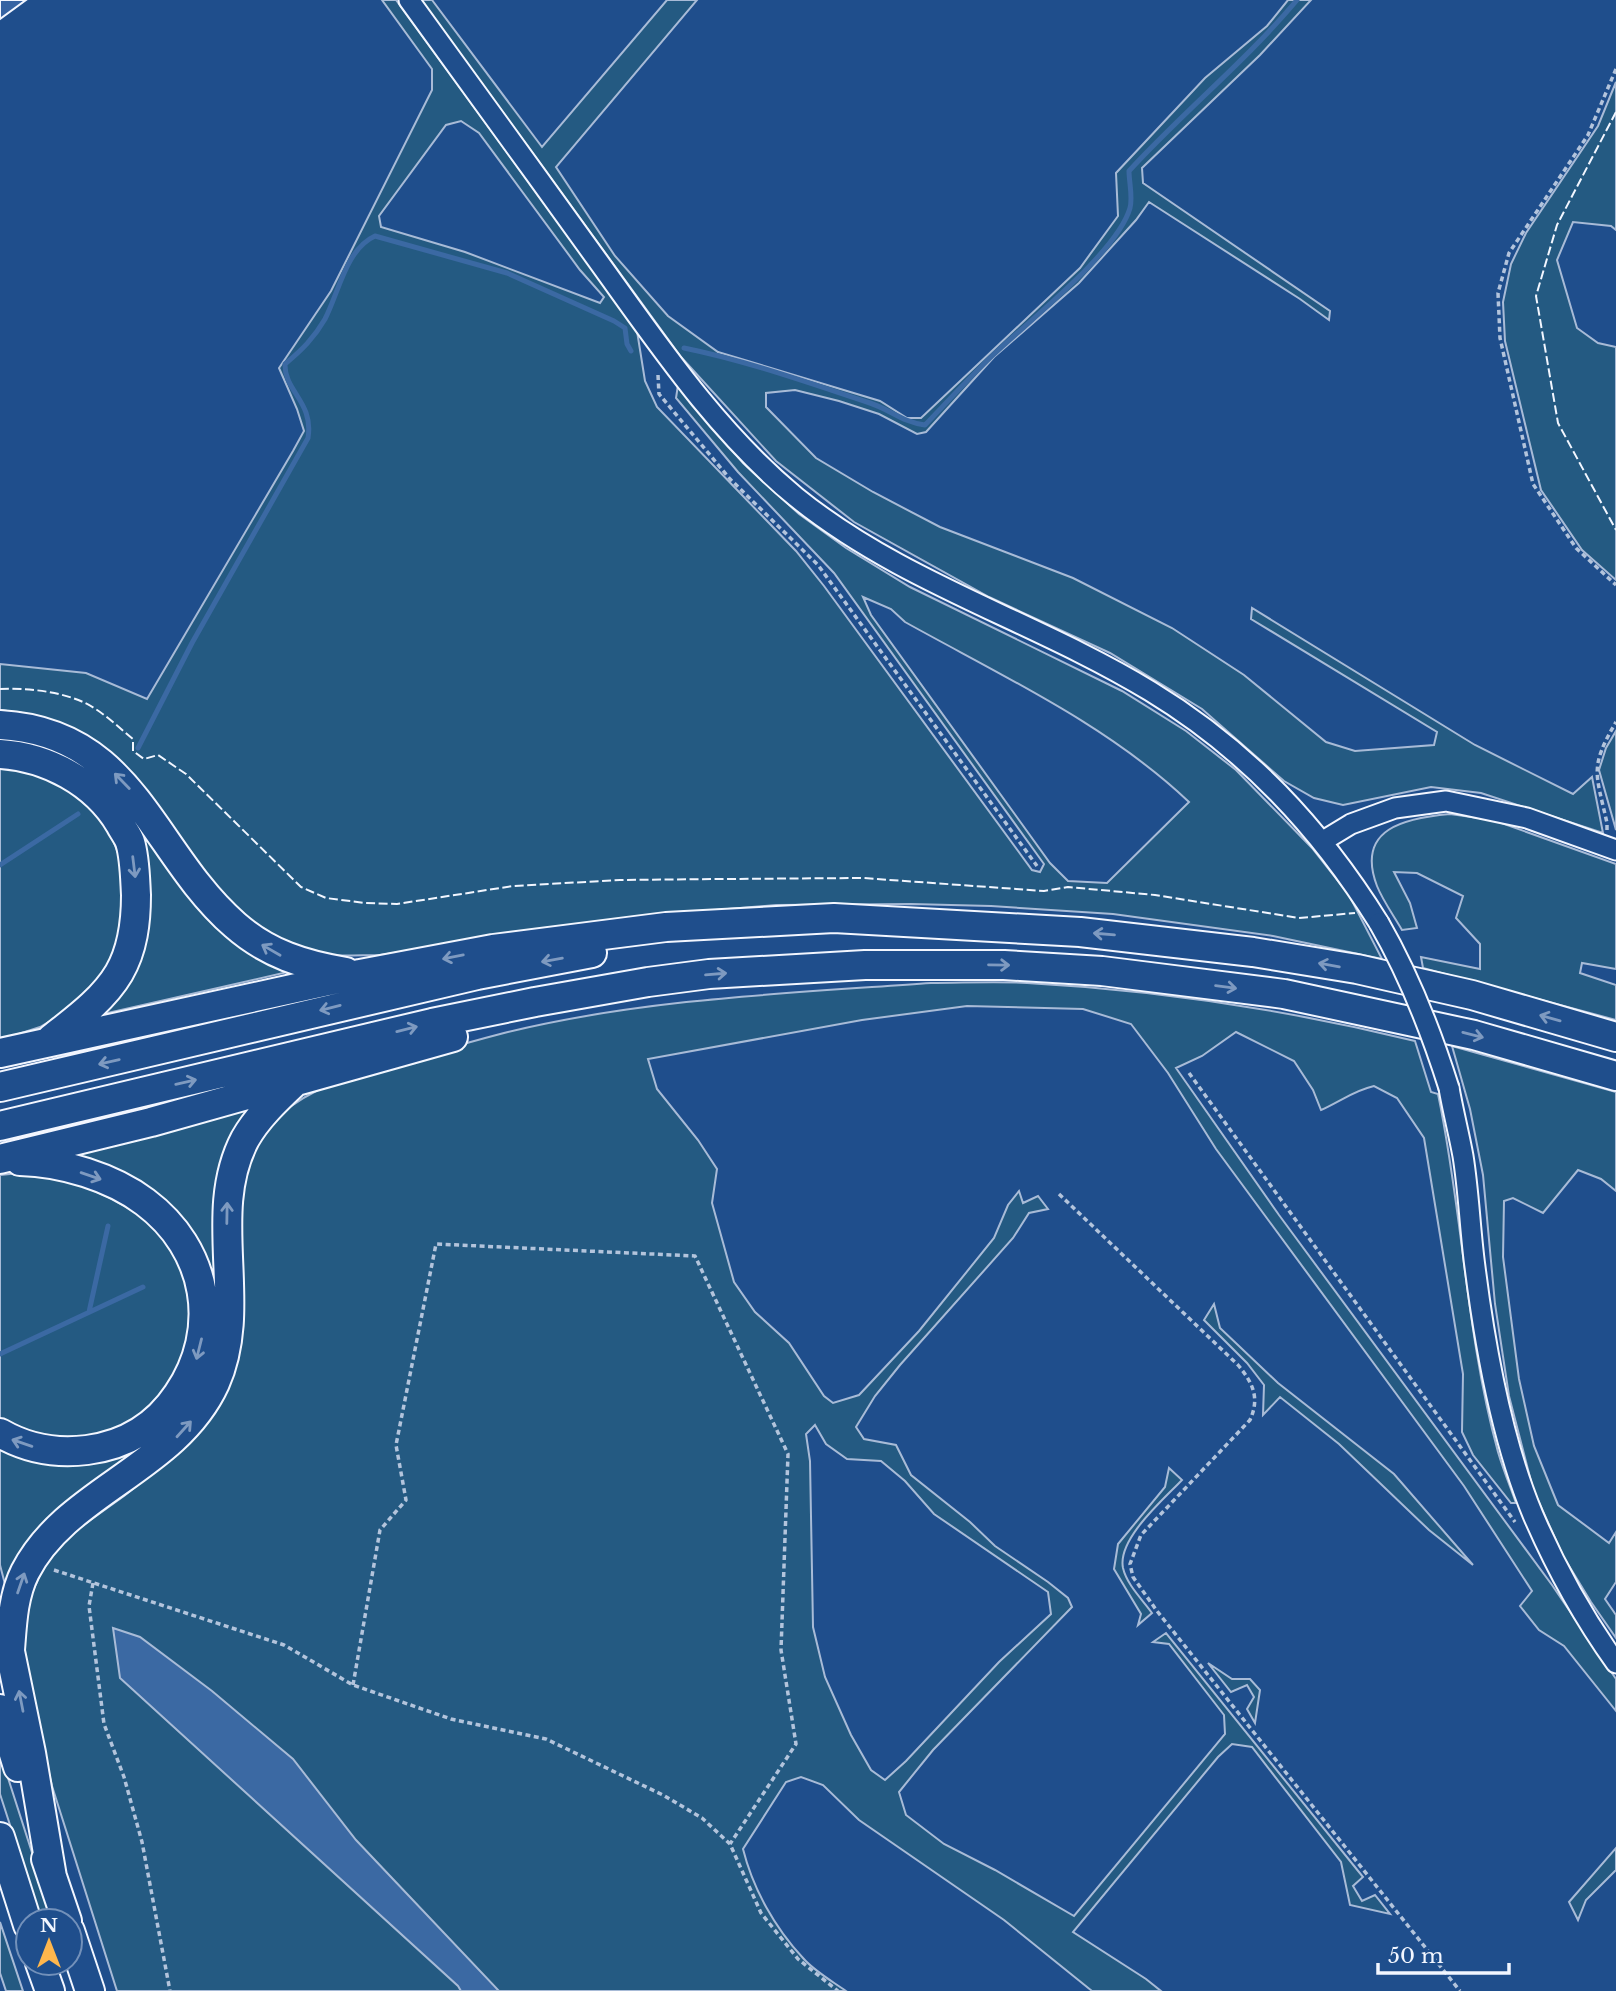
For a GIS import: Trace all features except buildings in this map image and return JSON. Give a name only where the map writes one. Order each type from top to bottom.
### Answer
[{"type":"highway","points":[[0,725],[44,732],[94,756],[117,775],[209,900],[255,941],[285,958],[360,974]]},
{"type":"highway","points":[[0,754],[33,759],[56,767],[88,787],[114,814],[130,841],[135,876],[136,914],[131,945],[119,972],[104,993],[43,1045]]},
{"type":"highway","points":[[0,1053],[360,974],[493,949],[666,927],[834,918],[1080,932],[1174,941],[1357,969],[1472,995],[1616,1037]]},
{"type":"highway","points":[[0,1087],[452,980],[607,951],[765,933],[961,926]]},
{"type":"highway","points":[[0,1126],[432,1023],[648,982],[709,974],[865,965],[1004,965],[1102,971],[1284,994],[1474,1035],[1616,1076]]},
{"type":"highway","points":[[0,1160],[74,1143],[648,982]]},
{"type":"highway","points":[[10,1650],[13,1609],[24,1574],[40,1549],[63,1524],[159,1453],[185,1429],[214,1384],[223,1363],[231,1302],[228,1196],[234,1164],[246,1137],[275,1100],[298,1080]]},
{"type":"highway","points":[[0,1160],[31,1161],[92,1175],[143,1200],[162,1216],[178,1235],[195,1266],[205,1318],[199,1353],[189,1379],[152,1425],[128,1439],[103,1448],[41,1450],[0,1433]]},
{"type":"highway","points":[[0,1612],[31,1753],[52,1877]]},
{"type":"highway","points":[[0,1709],[62,1907]]},
{"type":"highway","points":[[0,1837],[22,1907]]},
{"type":"highway","points":[[84,1973],[90,1991]]},
{"type":"street","points":[[409,0],[657,343],[713,414],[751,455],[797,497],[845,532],[898,565],[1096,662],[1149,691],[1200,724],[1244,758],[1324,841],[1379,923],[1404,967],[1419,1002],[1449,1088],[1463,1158],[1475,1268],[1509,1442],[1532,1513],[1558,1567],[1598,1637],[1616,1662]]},
{"type":"street","points":[[1324,841],[1352,824],[1395,808],[1446,801],[1527,818],[1610,848]]},
{"type":"path","points":[[1616,69],[1588,135],[1509,253],[1498,293],[1500,338],[1533,484],[1576,548],[1616,585]]},
{"type":"path","points":[[657,343],[659,394],[730,479],[818,565],[1037,866]]},
{"type":"path","points":[[1610,848],[1595,772],[1600,749],[1616,722]]},
{"type":"path","points":[[1189,1073],[1516,1523]]},
{"type":"path","points":[[1059,1194],[1238,1365],[1250,1380],[1255,1395],[1255,1408],[1250,1420],[1141,1535],[1130,1564],[1133,1577],[1157,1611],[1460,1991]]},
{"type":"path","points":[[353,1685],[380,1530],[406,1500],[396,1445],[436,1244],[695,1256],[788,1454],[781,1650],[796,1744],[730,1844]]},
{"type":"path","points":[[54,1570],[284,1645],[353,1685],[451,1719],[546,1739],[663,1795],[702,1818],[730,1844],[761,1913],[798,1959],[838,1991]]},
{"type":"path","points":[[93,1582],[89,1606],[104,1724],[124,1777],[142,1842],[170,1991]]},
{"type":"shaded area","points":[[382,0],[396,0],[637,331],[645,381],[657,407],[796,551],[1032,870],[1040,872],[1044,864],[834,573],[738,472],[676,398],[678,385],[743,463],[799,514],[846,548],[910,587],[1122,691],[1186,731],[1236,770],[1312,848],[1349,895],[1382,959],[1273,936],[1113,914],[911,904],[776,905],[642,916],[380,955],[323,955],[273,938],[246,918],[222,894],[136,779],[105,750],[79,733],[51,720],[0,710],[0,664],[86,673],[147,699],[304,431],[279,368],[331,291],[432,90],[432,69]],"holes":[[[461,121],[479,133],[580,270],[604,297],[600,303],[465,252],[381,227],[379,216],[446,125]],[[863,597],[891,609],[905,622],[1089,725],[1158,774],[1189,802],[1107,883],[1068,881],[1050,863],[871,615]]]},
{"type":"shaded area","points":[[421,0],[432,0],[542,147],[667,0],[697,0],[556,167],[615,256],[668,316],[718,352],[880,401],[907,418],[921,418],[1080,268],[1118,216],[1116,173],[1205,78],[1267,26],[1288,0],[1311,0],[1260,55],[1142,168],[1143,183],[1330,311],[1329,320],[1149,202],[1079,283],[994,357],[926,432],[917,434],[879,414],[795,390],[766,393],[766,407],[816,458],[873,492],[940,527],[1073,578],[1172,628],[1244,675],[1326,742],[1355,751],[1434,745],[1437,732],[1251,619],[1252,608],[1475,745],[1573,794],[1592,777],[1603,833],[1481,793],[1431,787],[1343,805],[1314,798],[1284,781],[1202,709],[1110,653],[989,597],[854,522],[776,461],[681,357]]},
{"type":"shaded area","points":[[1616,82],[1616,230],[1611,226],[1573,222],[1557,260],[1577,328],[1598,343],[1616,347],[1616,580],[1582,550],[1541,490],[1505,341],[1503,302],[1511,264],[1526,233],[1598,126]]},
{"type":"shaded area","points":[[1616,731],[1616,830],[1599,770],[1606,748]]},
{"type":"shaded area","points":[[0,732],[50,742],[90,766],[292,971],[99,1015],[127,980],[122,812],[0,742]]},
{"type":"shaded area","points":[[0,761],[51,775],[88,801],[107,825],[123,866],[122,927],[114,960],[76,1006],[40,1027],[0,1040]]},
{"type":"shaded area","points":[[1450,814],[1493,820],[1616,864],[1616,969],[1582,963],[1580,973],[1616,985],[1616,1020],[1423,968],[1421,957],[1480,969],[1480,944],[1456,918],[1463,896],[1417,873],[1394,872],[1410,903],[1417,928],[1402,930],[1377,886],[1372,866],[1373,851],[1379,839],[1402,823]]},
{"type":"shaded area","points":[[1003,982],[1174,996],[1271,1011],[1415,1041],[1431,1092],[1438,1094],[1487,1408],[1498,1452],[1516,1503],[1511,1503],[1473,1455],[1462,1432],[1463,1374],[1424,1138],[1397,1098],[1374,1086],[1321,1110],[1313,1090],[1294,1061],[1236,1032],[1202,1056],[1176,1068],[1279,1215],[1552,1585],[1616,1679],[1616,1711],[1564,1646],[1539,1630],[1520,1606],[1532,1591],[1464,1486],[1216,1149],[1168,1073],[1131,1024],[1083,1009],[967,1006],[862,1020],[648,1059],[657,1089],[698,1140],[717,1169],[712,1203],[734,1282],[755,1312],[789,1343],[824,1396],[833,1403],[859,1395],[919,1331],[994,1238],[1008,1205],[1019,1191],[1023,1203],[1038,1196],[1048,1209],[1029,1213],[1013,1238],[900,1365],[875,1396],[856,1427],[864,1439],[896,1445],[911,1475],[970,1522],[995,1546],[1068,1598],[1072,1607],[933,1750],[899,1792],[906,1815],[944,1844],[1074,1916],[1225,1734],[1224,1715],[1169,1644],[1153,1642],[1166,1633],[1363,1877],[1353,1886],[1362,1901],[1375,1895],[1390,1914],[1350,1905],[1341,1862],[1252,1747],[1232,1744],[1218,1757],[1073,1932],[1161,1991],[1092,1991],[1004,1920],[859,1820],[823,1785],[801,1777],[786,1782],[743,1849],[759,1893],[783,1934],[807,1963],[846,1991],[117,1991],[52,1786],[24,1665],[22,1633],[30,1597],[46,1562],[64,1539],[188,1445],[217,1407],[242,1188],[255,1150],[270,1124],[293,1104],[346,1078],[556,1021],[716,999],[931,983]],"holes":[[[815,1425],[826,1444],[847,1459],[881,1461],[905,1481],[934,1514],[1048,1592],[1051,1614],[999,1662],[885,1780],[871,1770],[851,1735],[825,1677],[813,1627],[810,1461],[806,1434]]]},
{"type":"shaded area","points":[[1452,1046],[1616,1092],[1616,1191],[1601,1179],[1578,1170],[1543,1213],[1513,1198],[1504,1201],[1503,1257],[1519,1379],[1534,1446],[1558,1505],[1609,1543],[1616,1532],[1616,1582],[1605,1599],[1616,1615],[1616,1638],[1563,1556],[1533,1489],[1509,1396],[1495,1304],[1483,1175],[1470,1109]]},
{"type":"shaded area","points":[[258,1105],[239,1139],[223,1321],[209,1382],[6,1588],[0,1565],[0,1446],[102,1461],[194,1386],[197,1250],[65,1155]]},
{"type":"shaded area","points":[[20,1173],[72,1181],[141,1215],[170,1243],[186,1278],[195,1311],[179,1375],[142,1417],[111,1437],[73,1445],[0,1422],[0,1175]]},
{"type":"shaded area","points":[[1214,1304],[1220,1328],[1278,1383],[1394,1474],[1473,1565],[1429,1530],[1339,1444],[1280,1397],[1263,1415],[1264,1385],[1247,1363],[1204,1320]]},
{"type":"shaded area","points":[[1169,1468],[1182,1480],[1134,1532],[1123,1557],[1123,1568],[1128,1580],[1152,1613],[1138,1625],[1141,1614],[1114,1569],[1118,1544],[1165,1487]]},
{"type":"shaded area","points":[[113,1628],[140,1637],[212,1691],[293,1759],[356,1840],[499,1991],[461,1991],[120,1678]]},
{"type":"shaded area","points":[[1208,1663],[1232,1679],[1250,1679],[1260,1690],[1255,1723],[1247,1709],[1254,1697],[1247,1685],[1231,1692]]},
{"type":"shaded area","points":[[0,1753],[50,1907],[36,1907],[0,1794]]},
{"type":"shaded area","points":[[1616,1848],[1616,1870],[1586,1900],[1578,1920],[1569,1902]]},
{"type":"shaded area","points":[[0,1922],[14,1964],[14,1977],[18,1977],[23,1991],[6,1991],[0,1973]]},
{"type":"waterway","points":[[684,348],[801,380],[925,425],[983,364],[1090,266],[1122,226],[1130,208],[1129,171],[1257,44],[1297,0]]},
{"type":"waterway","points":[[138,748],[192,643],[308,438],[307,415],[289,382],[285,364],[321,326],[344,272],[365,242],[375,236],[507,273],[614,321],[625,328],[627,344],[631,351]]},
{"type":"waterway","points":[[0,865],[78,814]]},
{"type":"waterway","points":[[89,1312],[108,1226]]},
{"type":"waterway","points":[[0,1354],[143,1287]]},
{"type":"fence","points":[[1616,112],[1557,225],[1536,296],[1558,423],[1616,530]]},
{"type":"fence","points":[[0,689],[53,693],[73,698],[96,709],[133,739],[133,751],[144,759],[158,755],[186,774],[301,887],[326,898],[397,904],[513,886],[620,880],[863,878],[1044,891],[1068,887],[1155,895],[1299,918],[1355,913]]}]
